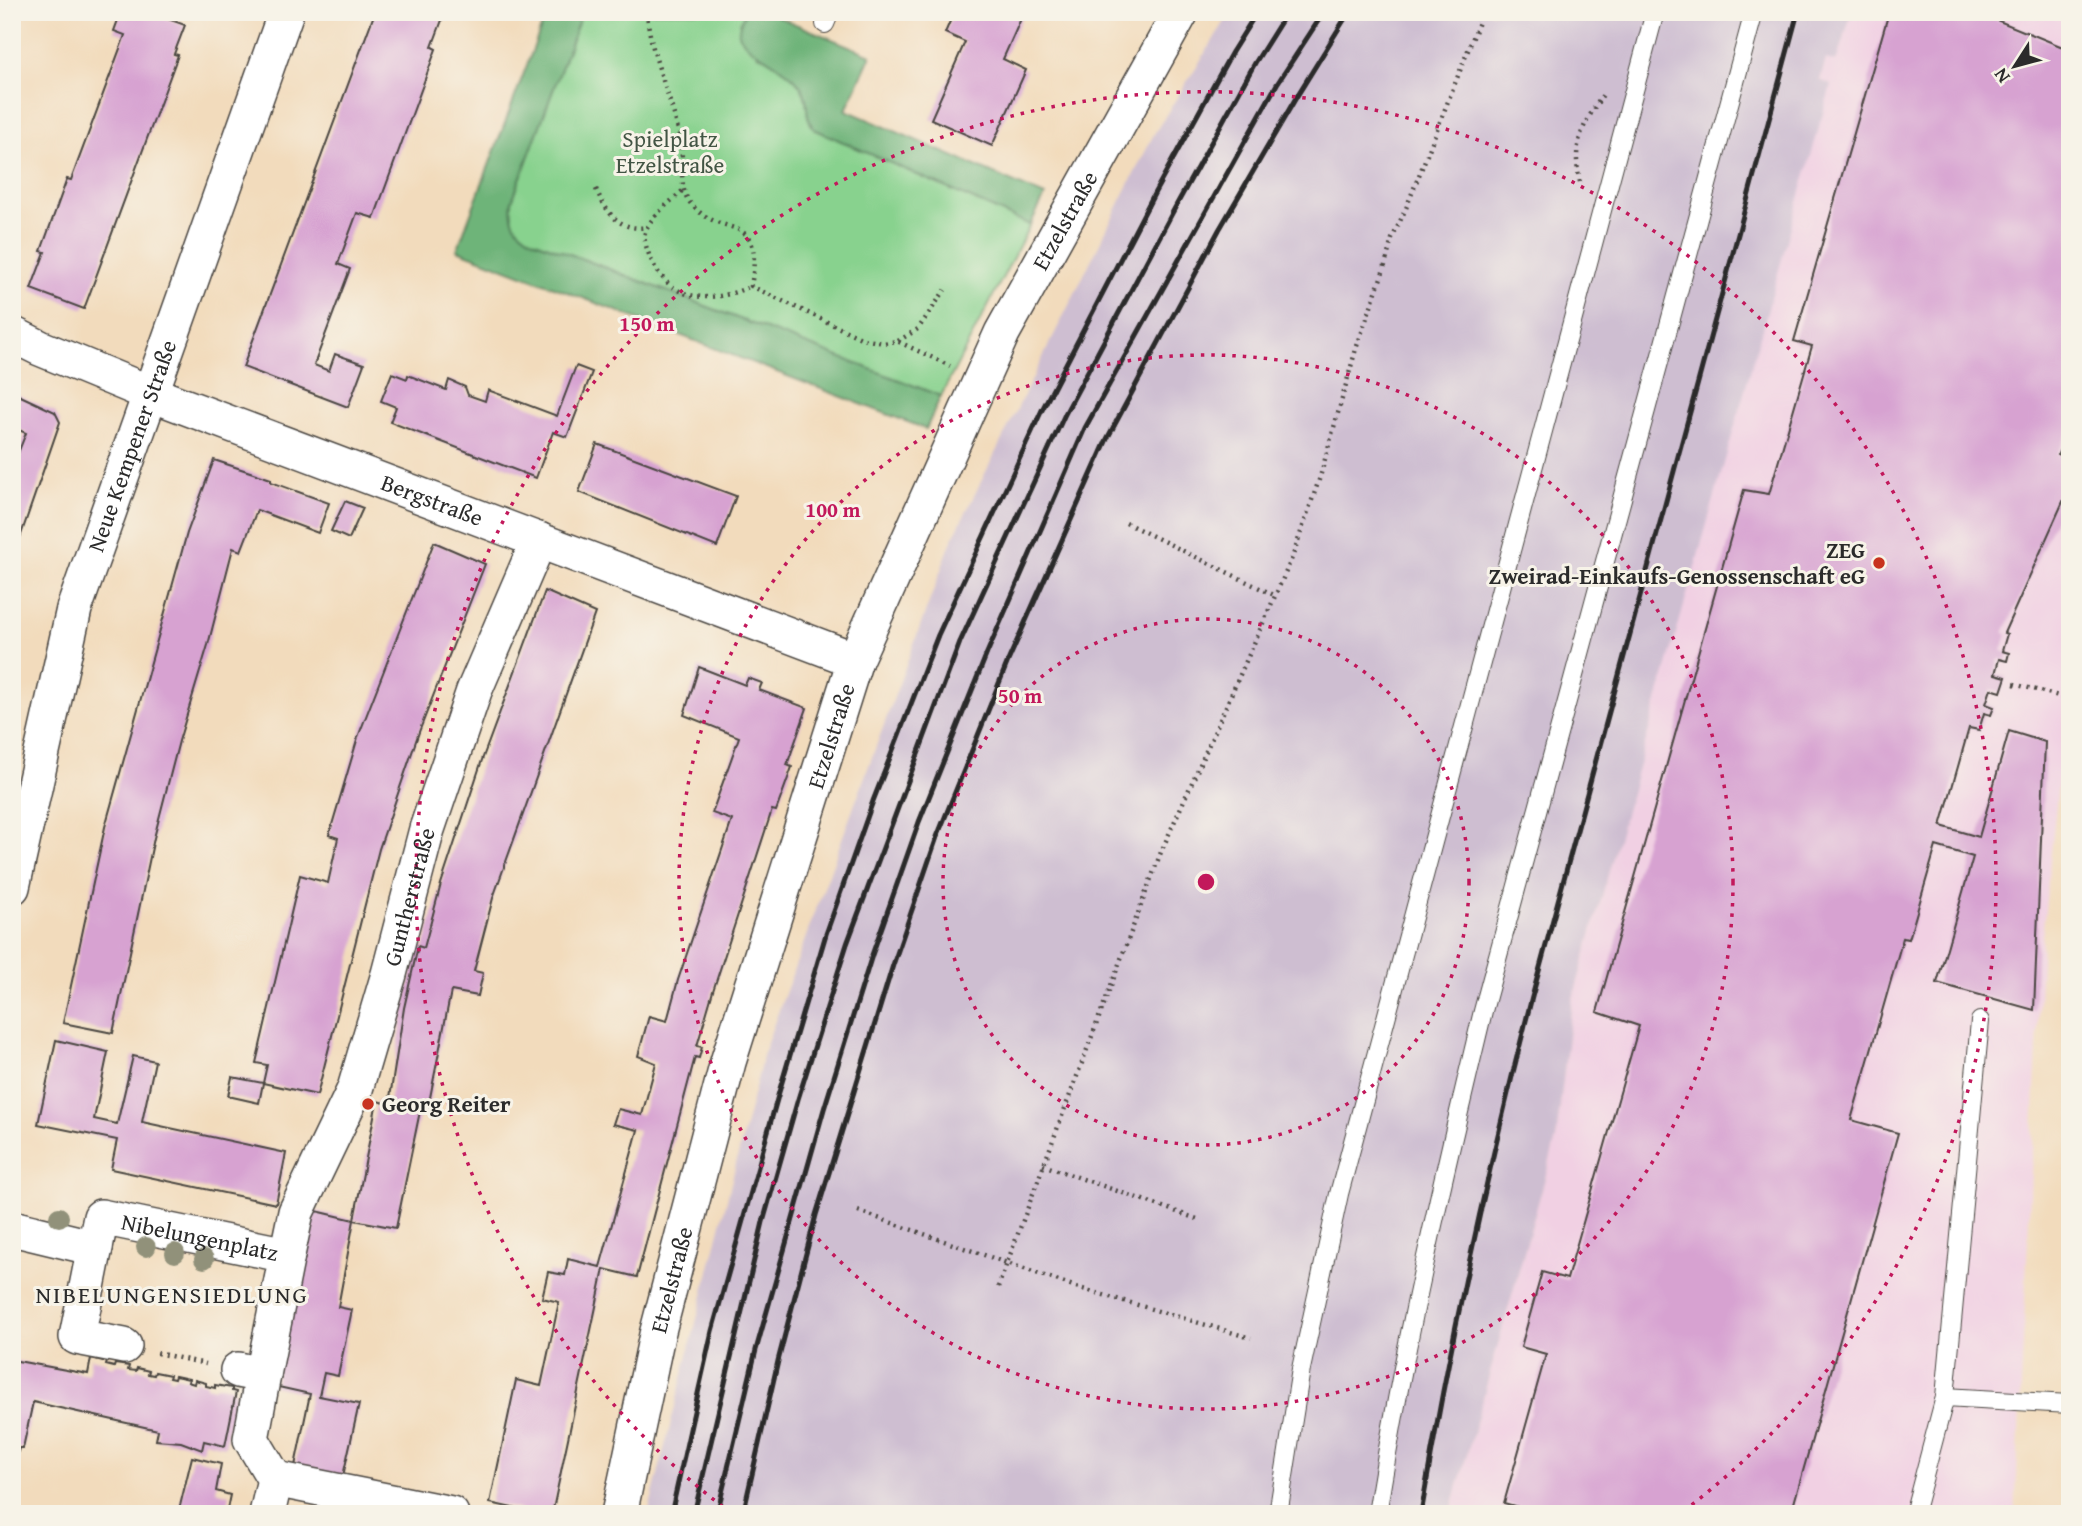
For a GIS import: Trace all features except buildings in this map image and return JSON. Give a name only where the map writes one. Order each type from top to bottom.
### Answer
[{"type":"street","name":"Neue Kempener Straße","points":[[12,887],[74,609],[286,12]]},
{"type":"street","name":"Etzelstraße","points":[[619,1514],[657,1335],[728,1062],[856,660],[1002,333],[1181,12]]},
{"type":"street","name":"Bergstraße","points":[[12,334],[149,393],[856,660]]},
{"type":"street","name":"Guntherstraße","points":[[287,1255],[296,1212],[355,1089],[427,829],[474,691],[539,540]]},
{"type":"street","name":"Nibelungenplatz","points":[[124,1346],[77,1337],[102,1217],[287,1255],[251,1373]]},
{"type":"street","points":[[12,1228],[95,1248]]},
{"type":"street","points":[[251,1373],[251,1439],[275,1479],[267,1514]]},
{"type":"street","points":[[275,1479],[451,1514]]},
{"type":"lane","points":[[1278,1514],[1301,1369],[1339,1194],[1399,961],[1656,12]]},
{"type":"lane","points":[[1377,1514],[1416,1302],[1483,1011],[1754,12]]},
{"type":"lane","points":[[1914,1514],[1945,1397],[1980,1021]]},
{"type":"lane","points":[[1945,1397],[2070,1404]]},
{"type":"path","points":[[647,12],[652,50],[680,132],[683,158],[682,191],[692,205],[711,220],[743,232],[755,247],[751,286]]},
{"type":"path","points":[[998,1287],[1161,852],[1292,558],[1320,477],[1356,349],[1392,239],[1483,12]]},
{"type":"path","points":[[596,189],[608,212],[617,221],[626,227],[647,227]]},
{"type":"path","points":[[682,191],[647,227],[644,240],[656,271],[673,287],[702,298],[737,292],[751,286],[863,338],[883,343],[897,341],[918,329],[945,290]]},
{"type":"path","points":[[897,341],[981,381]]},
{"type":"path","points":[[1126,523],[1276,596]]},
{"type":"path","points":[[2014,684],[2070,699]]},
{"type":"path","points":[[1043,1165],[1200,1220]]},
{"type":"path","points":[[858,1211],[1076,1287],[1251,1338]]},
{"type":"path","points":[[124,1346],[251,1373]]},
{"type":"shaded area","points":[[1231,12],[1852,12],[1836,62],[1826,59],[1820,80],[1831,85],[1572,1002],[1556,1139],[1450,1514],[648,1514],[765,1048],[952,540],[1154,134]]},
{"type":"shaded area","points":[[1852,12],[2070,12],[2070,671],[2042,938],[2015,1514],[1450,1514],[1556,1139],[1572,1002],[1830,85],[1820,80],[1826,58],[1836,61]]},
{"type":"green space","points":[[547,12],[582,12],[512,201],[513,219],[518,229],[533,240],[941,396],[926,429],[457,250]]},
{"type":"green space","name":"Spielplatz Etzelstraße","points":[[582,12],[745,12],[740,23],[758,55],[778,65],[801,87],[814,129],[1030,225],[941,396],[533,240],[518,229],[511,214],[512,201]]},
{"type":"green space","points":[[745,12],[779,12],[778,17],[871,55],[846,110],[1045,196],[1030,225],[814,129],[804,92],[798,83],[742,40],[739,30]]},
{"type":"railway","points":[[671,1514],[712,1331],[779,1092],[826,934],[873,801],[938,635],[1042,410],[1155,192],[1257,12]]},
{"type":"railway","points":[[694,1514],[763,1222],[798,1099],[847,944],[960,642],[1065,414],[1177,204],[1255,63],[1287,12]]},
{"type":"railway","points":[[717,1514],[756,1350],[824,1109],[872,955],[919,822],[987,653],[1085,428],[1277,84],[1324,12]]},
{"type":"railway","points":[[743,1514],[778,1361],[816,1215],[893,965],[937,837],[1008,661],[1107,439],[1219,230],[1349,12]]},
{"type":"railway","points":[[1421,1514],[1457,1319],[1532,997],[1798,12]]},
{"type":"place","name":"ZEG Zweirad-Einkaufs-Genossenschaft eG","points":[[1879,563]]},
{"type":"place","name":"Georg Reiter","points":[[368,1104]]},
{"type":"district","name":"NIBELUNGENSIEDLUNG","points":[[172,1295]]}]
